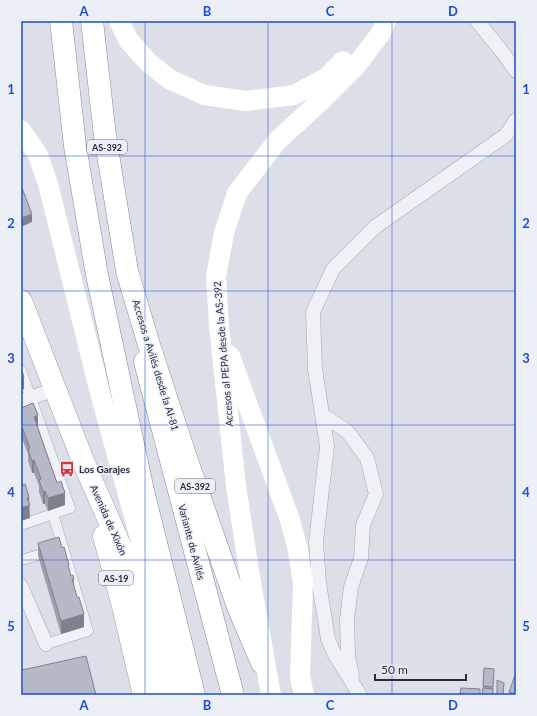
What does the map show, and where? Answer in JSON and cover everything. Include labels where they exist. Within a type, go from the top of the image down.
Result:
[{"type":"main road","name":"AS-392","points":[[61,21],[75,146],[97,276],[143,491],[186,665],[195,695]]},
{"type":"main road","name":"Accesos a Avilés desde la AI-81","points":[[92,21],[105,136],[128,271],[149,345],[186,458],[238,607],[276,695]]},
{"type":"main road","points":[[119,21],[129,41],[148,62],[169,79],[204,95],[246,101],[294,95],[326,78],[347,57],[376,21]]},
{"type":"main road","name":"Accesos al PEPA desde la AS-392","points":[[271,695],[250,577],[236,486],[219,326],[216,277],[224,233],[237,193],[278,140],[323,99],[354,67],[381,33],[386,21]]},
{"type":"main road","points":[[21,130],[38,155],[48,184],[100,394],[143,549],[186,695]]},
{"type":"main road","name":"Variante de Avilés","points":[[128,271],[141,347],[233,695]]},
{"type":"main road","name":"Avenida de Xixón","points":[[21,301],[83,461],[132,572],[162,695]]},
{"type":"main road","name":"Accesos al PEPA desde la AS-392","points":[[222,333],[290,520],[298,550],[303,583],[300,676],[304,695]]},
{"type":"main road","name":"Avenida de Xixón","points":[[83,461],[122,602],[144,695]]},
{"type":"main road","points":[[143,549],[178,695]]},
{"type":"street","points":[[477,21],[516,71]]},
{"type":"street","points":[[357,691],[335,655],[328,639],[319,583],[316,542],[327,446],[315,369],[314,312],[333,269],[375,228],[506,135],[516,120]]},
{"type":"street","points":[[21,370],[26,400],[70,508],[21,525]]},
{"type":"street","points":[[26,400],[56,389]]},
{"type":"street","points":[[322,415],[347,431],[367,458],[376,494],[363,525],[361,558],[351,587],[347,619],[348,655],[357,691]]},
{"type":"street","points":[[21,586],[46,644],[88,631],[53,514]]},
{"type":"street","points":[[21,560],[64,547]]},
{"type":"building","points":[[21,188],[32,214],[21,218]]},
{"type":"building","points":[[21,368],[24,377],[21,378]]},
{"type":"building","points":[[33,403],[38,415],[34,417],[57,483],[61,481],[65,493],[48,498],[45,491],[43,492],[39,480],[41,479],[34,460],[32,461],[28,449],[30,448],[23,429],[21,429],[21,408]]},
{"type":"building","points":[[21,480],[23,485],[25,484],[29,497],[27,498],[30,505],[21,508]]},
{"type":"building","points":[[59,537],[62,548],[64,547],[71,576],[73,575],[74,579],[72,579],[77,597],[79,597],[84,614],[61,621],[38,543]]},
{"type":"building","points":[[86,656],[96,695],[21,695],[21,667],[22,670]]},
{"type":"building","points":[[484,668],[494,669],[493,687],[483,686]]},
{"type":"building","points":[[516,675],[516,694],[509,692]]},
{"type":"building","points":[[497,680],[504,683],[503,695],[497,695]]},
{"type":"building","points":[[461,688],[480,689],[480,695],[460,695]]},
{"type":"building","points":[[483,688],[493,689],[493,695],[482,695]]},
{"type":"place","name":"Los Garajes","points":[[67,469]]}]
